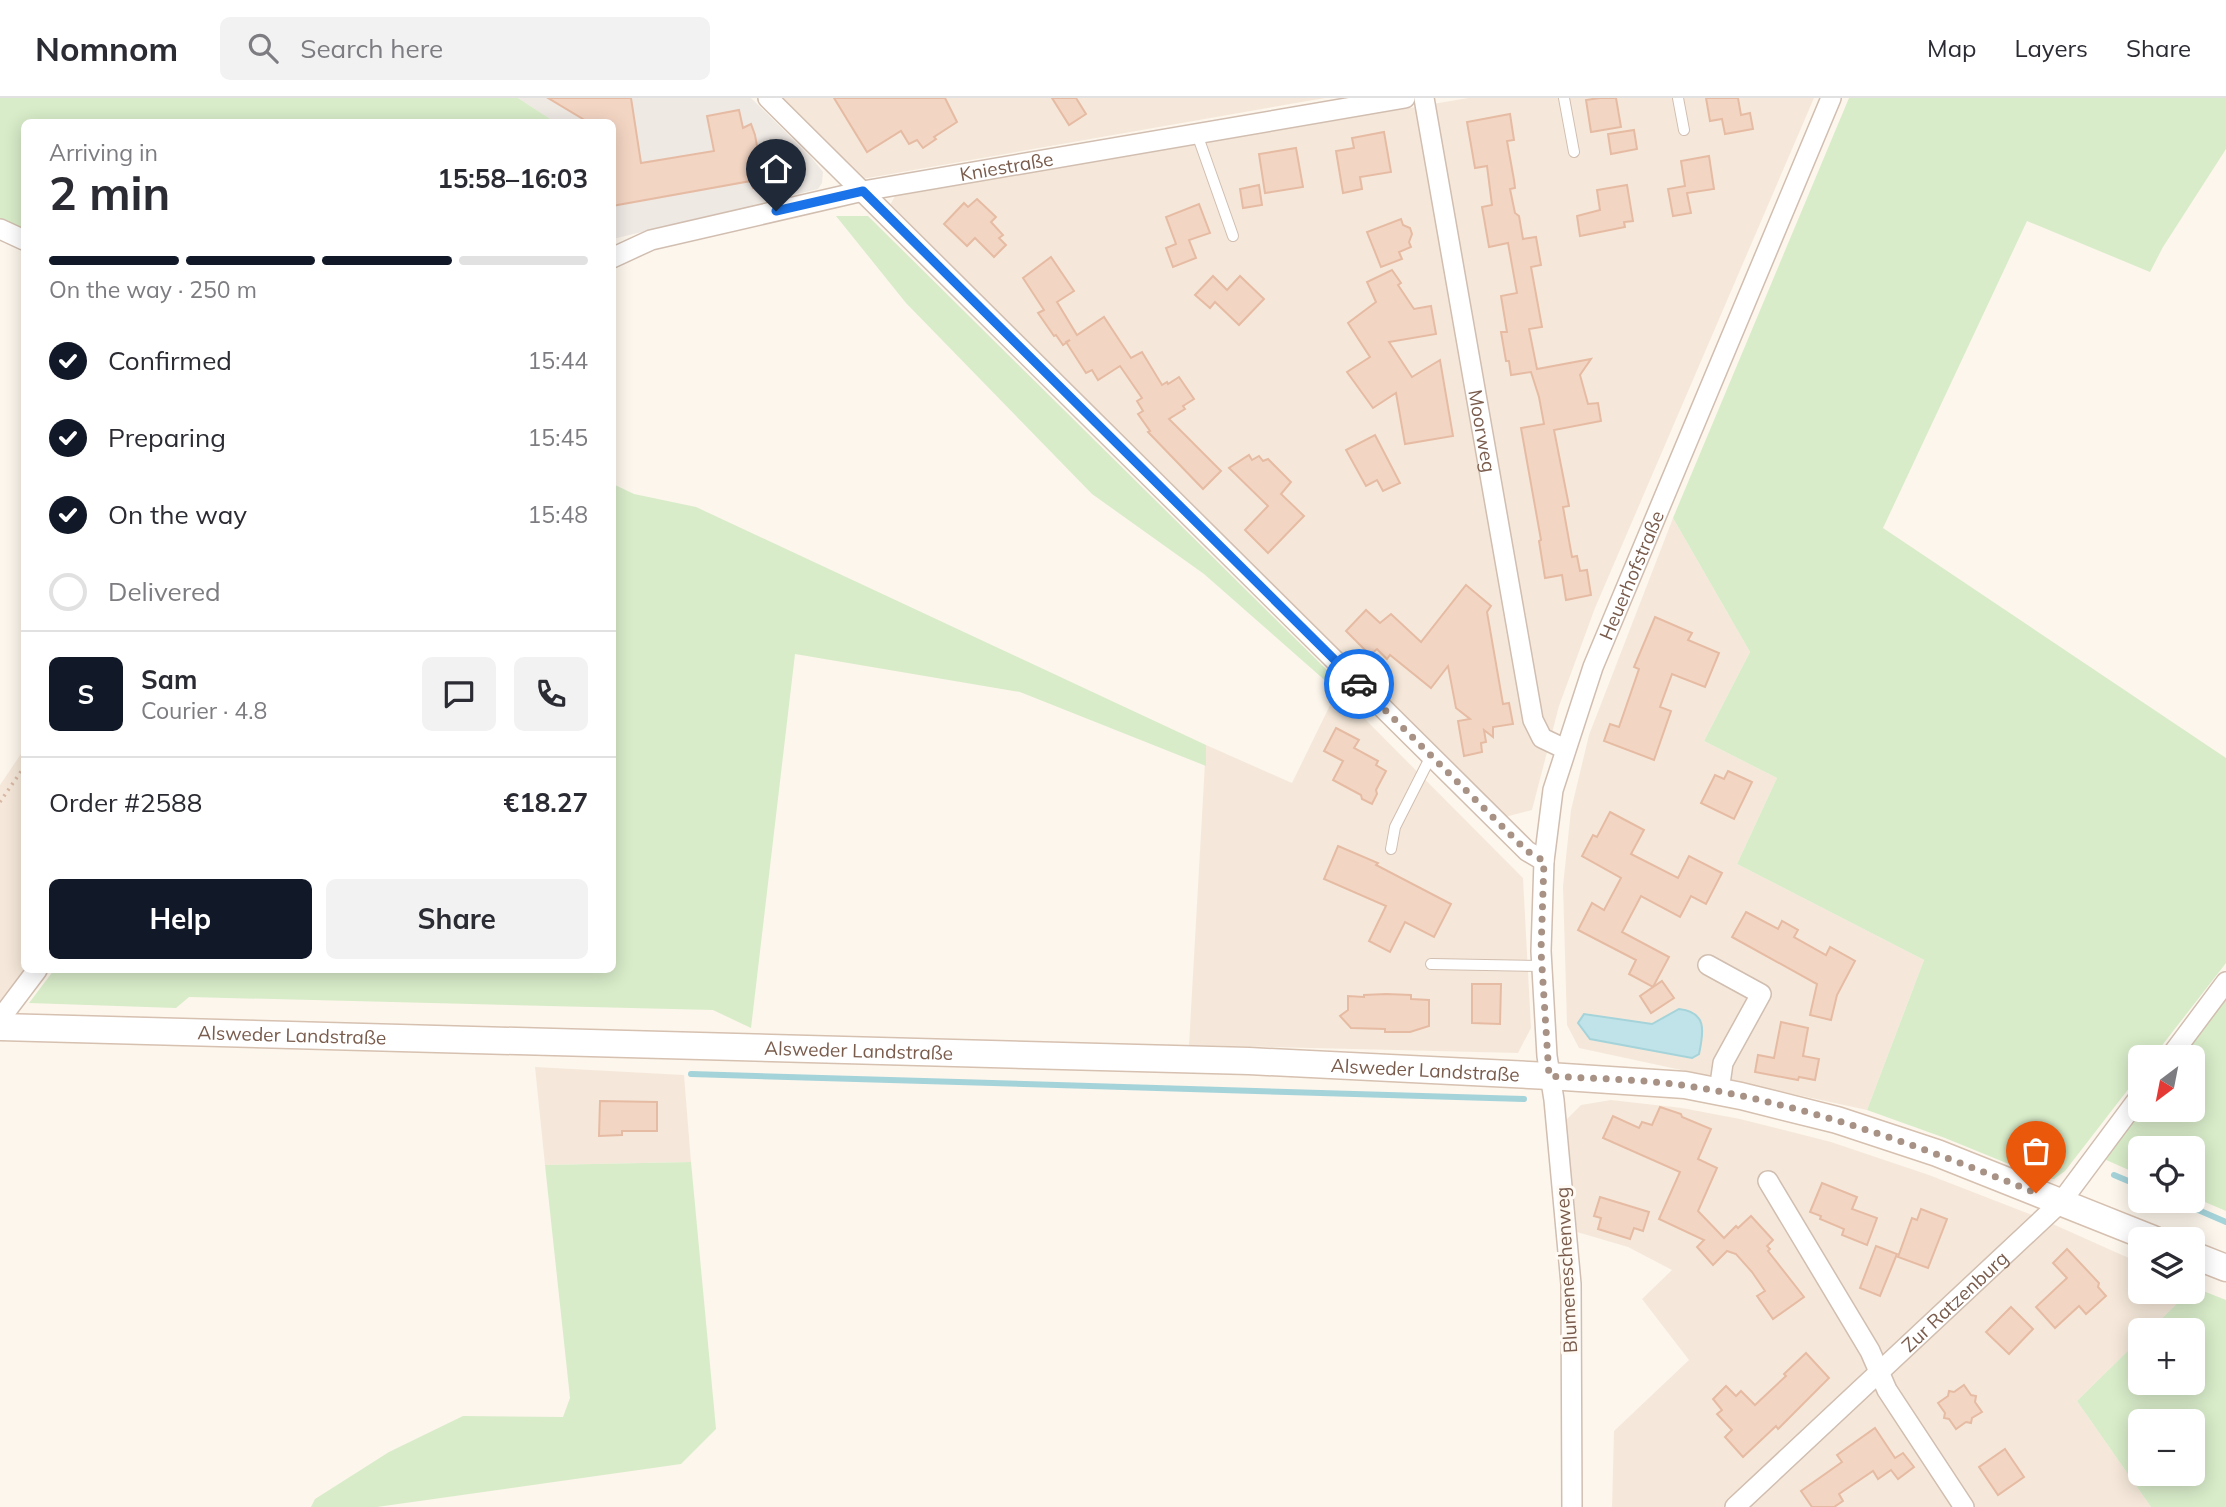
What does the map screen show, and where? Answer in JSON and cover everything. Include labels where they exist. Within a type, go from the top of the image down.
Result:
[{"type":"street","points":[[768,98],[1527,851],[1544,861]]},
{"type":"street","name":"Kniestraße","points":[[616,256],[651,240],[863,191],[1405,98]]},
{"type":"street","name":"Moorweg","points":[[1424,98],[1533,720],[1542,738],[1565,749]]},
{"type":"street","name":"Heuerhofstraße","points":[[1549,1076],[1542,966],[1544,861],[1553,790],[1593,667],[1831,98]]},
{"type":"street","points":[[0,229],[21,239]]},
{"type":"street","points":[[1708,965],[1761,994],[1723,1063],[1718,1091]]},
{"type":"street","points":[[0,1019],[35,973]]},
{"type":"street","points":[[2179,1045],[2226,982]]},
{"type":"street","name":"Alsweder Landstraße","points":[[0,1027],[1249,1061],[1685,1085],[1837,1120],[1937,1153],[2128,1229]]},
{"type":"street","name":"Blumeneschenweg","points":[[1549,1076],[1554,1100],[1571,1284],[1572,1507]]},
{"type":"street","name":"Zur Ratzenburg","points":[[1735,1507],[2061,1202],[2128,1112]]},
{"type":"street","points":[[1768,1181],[1870,1351],[1887,1390],[1964,1507]]},
{"type":"street","points":[[2205,1260],[2226,1268]]},
{"type":"lane","points":[[1564,98],[1574,152]]},
{"type":"lane","points":[[1678,98],[1684,130]]},
{"type":"lane","points":[[1197,134],[1233,236]]},
{"type":"lane","points":[[1391,849],[1395,827],[1432,756]]},
{"type":"lane","points":[[1431,964],[1542,966]]},
{"type":"path","points":[[0,802],[21,771]]},
{"type":"shaded area","points":[[518,98],[751,98],[811,157],[823,172],[822,183],[818,189],[616,238],[616,119],[550,119]]},
{"type":"shaded area","points":[[781,98],[1325,98],[862,179]]},
{"type":"shaded area","points":[[1468,98],[1814,98],[1595,608],[1559,706],[1532,810],[1505,817],[889,207],[895,196]]},
{"type":"shaded area","points":[[1673,518],[1750,652],[1704,741],[1777,778],[1737,864],[1924,960],[1867,1110],[1579,1048],[1567,1025],[1563,886],[1571,810],[1589,735]]},
{"type":"shaded area","points":[[1337,691],[1523,878],[1531,1028],[1518,1053],[1189,1045],[1206,745],[1292,783]]},
{"type":"shaded area","points":[[21,754],[21,973],[26,973],[0,1008],[0,785]]},
{"type":"shaded area","points":[[535,1067],[684,1075],[691,1162],[545,1165]]},
{"type":"shaded area","points":[[1611,1100],[1682,1108],[1740,1119],[1831,1142],[1929,1175],[2037,1217],[2128,1258],[2128,1304],[2177,1304],[2162,1318],[2128,1318],[2128,1351],[2077,1401],[2128,1474],[2128,1486],[2136,1486],[2151,1507],[1612,1507],[1614,1431],[1689,1360],[1642,1299],[1672,1270],[1628,1247],[1577,1232],[1566,1120],[1581,1105]]},
{"type":"green space","points":[[0,98],[518,98],[550,119],[21,119],[21,228],[0,218]]},
{"type":"green space","points":[[1849,98],[2226,98],[2226,149],[2150,272],[2027,221],[1883,528],[2226,758],[2226,963],[2162,1045],[2128,1045],[2128,1090],[2065,1171],[2054,1179],[2043,1178],[1867,1110],[1924,960],[1737,864],[1777,778],[1704,741],[1750,652],[1673,518]]},
{"type":"green space","points":[[836,216],[868,216],[1330,673],[1337,691],[1204,574],[1092,494],[906,303]]},
{"type":"green space","points":[[616,485],[634,494],[696,507],[1206,745],[1206,766],[1020,692],[795,654],[751,1028],[713,1010],[189,997],[176,1008],[29,1003],[52,973],[616,973]]},
{"type":"green space","points":[[2226,995],[2226,1211],[2205,1202],[2205,1136],[2128,1136],[2128,1170],[2104,1159],[2132,1122],[2205,1122],[2205,1045],[2189,1045]]},
{"type":"green space","points":[[691,1162],[716,1429],[681,1464],[377,1507],[311,1507],[315,1499],[389,1452],[463,1416],[563,1417],[570,1398],[545,1165]]},
{"type":"green space","points":[[2205,1292],[2226,1300],[2226,1507],[2151,1507],[2136,1486],[2205,1486],[2205,1409],[2128,1409],[2128,1474],[2077,1401],[2128,1351],[2128,1395],[2205,1395],[2205,1318],[2162,1318],[2177,1304],[2205,1304]]},
{"type":"water","points":[[1679,1009],[1695,1014],[1701,1024],[1699,1054],[1692,1058],[1590,1039],[1578,1023],[1584,1014],[1652,1024]]},
{"type":"building","points":[[548,98],[631,98],[641,163],[714,151],[707,116],[739,110],[743,128],[751,124],[759,157],[792,153],[797,181],[753,188],[751,181],[616,205],[616,119],[583,119]]},
{"type":"building","points":[[834,98],[945,98],[957,122],[923,148],[917,140],[909,144],[901,131],[867,152]]},
{"type":"building","points":[[1052,98],[1076,98],[1086,114],[1069,125]]},
{"type":"building","points":[[1616,98],[1621,127],[1591,132],[1586,100]]},
{"type":"building","points":[[1706,98],[1738,98],[1741,115],[1750,113],[1753,129],[1725,134],[1722,119],[1710,121]]},
{"type":"building","points":[[1510,114],[1514,140],[1507,141],[1515,188],[1510,189],[1523,239],[1536,237],[1541,265],[1531,267],[1542,327],[1529,329],[1537,369],[1591,359],[1580,375],[1588,404],[1598,403],[1601,421],[1554,430],[1569,506],[1563,507],[1572,557],[1577,556],[1580,571],[1587,570],[1591,595],[1566,600],[1562,575],[1545,578],[1521,428],[1544,424],[1531,372],[1511,375],[1509,361],[1506,361],[1501,332],[1507,332],[1501,296],[1517,293],[1508,243],[1489,247],[1482,207],[1492,205],[1487,166],[1475,168],[1467,122]]},
{"type":"building","points":[[1634,130],[1637,149],[1611,154],[1608,134]]},
{"type":"building","points":[[1384,132],[1391,172],[1360,177],[1362,189],[1343,193],[1336,151],[1354,148],[1352,138]]},
{"type":"building","points":[[1296,148],[1303,187],[1265,193],[1259,154]]},
{"type":"building","points":[[1709,156],[1714,189],[1687,193],[1691,213],[1673,216],[1668,189],[1685,186],[1681,161]]},
{"type":"building","points":[[1259,185],[1262,205],[1243,208],[1240,189]]},
{"type":"building","points":[[1627,185],[1633,221],[1624,222],[1625,227],[1580,236],[1577,216],[1600,210],[1597,190]]},
{"type":"building","points":[[977,199],[996,217],[991,222],[1003,235],[999,238],[1006,245],[994,257],[975,238],[967,246],[944,224],[964,203],[968,207]]},
{"type":"building","points":[[1199,204],[1210,233],[1189,240],[1196,258],[1173,267],[1166,248],[1176,244],[1166,217]]},
{"type":"building","points":[[1401,219],[1403,225],[1410,228],[1411,247],[1399,252],[1402,259],[1381,267],[1367,232]]},
{"type":"building","points":[[1051,257],[1074,291],[1057,302],[1077,335],[1104,317],[1131,358],[1142,352],[1162,385],[1179,377],[1194,399],[1183,406],[1185,409],[1169,419],[1221,471],[1203,489],[1148,432],[1150,431],[1138,414],[1143,411],[1137,401],[1142,398],[1120,366],[1098,380],[1092,370],[1086,373],[1066,343],[1063,345],[1056,335],[1054,336],[1038,313],[1044,310],[1023,278]]},
{"type":"building","points":[[1392,270],[1401,283],[1398,285],[1414,309],[1431,306],[1436,334],[1389,342],[1412,377],[1440,360],[1453,436],[1405,444],[1396,393],[1373,408],[1347,372],[1370,357],[1348,323],[1376,302],[1367,282]]},
{"type":"building","points":[[1213,276],[1227,290],[1240,276],[1264,299],[1239,325],[1215,302],[1210,308],[1195,295]]},
{"type":"building","points":[[1375,435],[1400,483],[1383,491],[1377,480],[1366,486],[1346,450]]},
{"type":"building","points":[[1249,455],[1252,460],[1259,456],[1263,461],[1268,459],[1291,482],[1281,494],[1304,516],[1268,553],[1245,530],[1268,506],[1229,468]]},
{"type":"building","points":[[1466,585],[1491,606],[1487,612],[1503,704],[1509,703],[1513,724],[1493,727],[1493,737],[1484,730],[1486,742],[1481,743],[1482,752],[1464,756],[1458,721],[1470,719],[1456,708],[1448,666],[1431,688],[1390,655],[1387,659],[1377,649],[1370,655],[1346,631],[1366,610],[1380,623],[1391,614],[1421,642]]},
{"type":"building","points":[[1655,617],[1692,633],[1688,640],[1719,653],[1705,687],[1672,674],[1660,707],[1671,711],[1654,760],[1604,741],[1610,724],[1619,727],[1639,669],[1634,667]]},
{"type":"building","points":[[1336,728],[1359,740],[1354,748],[1378,761],[1376,765],[1386,771],[1372,804],[1333,780],[1343,761],[1324,751]]},
{"type":"building","points":[[1728,771],[1752,782],[1734,819],[1701,803],[1715,775],[1724,779]]},
{"type":"building","points":[[1610,812],[1644,830],[1631,854],[1678,878],[1689,856],[1722,873],[1706,904],[1691,896],[1680,917],[1641,896],[1622,932],[1669,957],[1653,987],[1629,974],[1636,960],[1578,930],[1592,903],[1604,910],[1621,878],[1582,856],[1593,835],[1597,837]]},
{"type":"building","points":[[1338,846],[1378,863],[1376,865],[1451,904],[1434,937],[1405,922],[1390,952],[1369,941],[1386,906],[1324,879]]},
{"type":"building","points":[[1746,912],[1778,929],[1782,921],[1798,930],[1794,937],[1826,955],[1830,947],[1855,961],[1837,995],[1831,1020],[1810,1015],[1817,984],[1732,937]]},
{"type":"building","points":[[1662,981],[1674,998],[1651,1013],[1640,996]]},
{"type":"building","points":[[1472,984],[1501,984],[1500,1024],[1472,1023]]},
{"type":"building","points":[[1411,995],[1411,999],[1429,1000],[1429,1026],[1410,1032],[1385,1032],[1385,1029],[1351,1028],[1340,1016],[1348,1010],[1348,996]]},
{"type":"building","points":[[1781,1022],[1808,1028],[1803,1056],[1819,1059],[1815,1080],[1799,1077],[1798,1080],[1755,1072],[1758,1055],[1774,1058]]},
{"type":"building","points":[[600,1101],[657,1102],[657,1131],[622,1131],[622,1135],[599,1136]]},
{"type":"building","points":[[1660,1107],[1711,1129],[1698,1159],[1717,1168],[1698,1211],[1724,1238],[1751,1216],[1773,1240],[1767,1246],[1770,1249],[1768,1251],[1804,1297],[1773,1319],[1757,1296],[1765,1291],[1736,1254],[1727,1251],[1713,1265],[1697,1247],[1704,1240],[1659,1219],[1680,1172],[1603,1138],[1613,1116],[1639,1128],[1642,1122],[1652,1125]]},
{"type":"building","points":[[1822,1183],[1857,1197],[1852,1209],[1877,1218],[1867,1245],[1842,1235],[1844,1229],[1810,1212]]},
{"type":"building","points":[[1600,1197],[1649,1212],[1643,1231],[1634,1228],[1630,1239],[1598,1229],[1601,1218],[1594,1216]]},
{"type":"building","points":[[1921,1209],[1947,1219],[1928,1268],[1898,1257],[1912,1218],[1917,1220]]},
{"type":"building","points":[[1876,1246],[1897,1254],[1880,1296],[1860,1288]]},
{"type":"building","points":[[2067,1249],[2099,1283],[2098,1287],[2106,1296],[2086,1314],[2079,1306],[2055,1328],[2036,1307],[2067,1278],[2053,1263]]},
{"type":"building","points":[[2011,1307],[2033,1329],[2009,1354],[1986,1332]]},
{"type":"building","points":[[1806,1353],[1829,1378],[1778,1429],[1776,1426],[1743,1457],[1725,1437],[1732,1430],[1717,1414],[1722,1410],[1713,1399],[1726,1386],[1736,1396],[1741,1391],[1755,1405]]},
{"type":"building","points":[[1964,1385],[1971,1395],[1976,1396],[1975,1402],[1982,1412],[1972,1418],[1971,1423],[1966,1422],[1956,1429],[1949,1419],[1944,1418],[1945,1413],[1938,1403],[1948,1396],[1949,1391],[1954,1392]]},
{"type":"building","points":[[1875,1428],[1895,1458],[1903,1453],[1914,1467],[1898,1479],[1891,1470],[1878,1479],[1873,1471],[1839,1494],[1843,1501],[1834,1507],[1812,1507],[1801,1491],[1842,1462],[1837,1455]]},
{"type":"building","points":[[2005,1449],[2024,1477],[1998,1495],[1979,1467]]},
{"type":"waterway","points":[[691,1074],[1524,1099]]},
{"type":"waterway","points":[[2114,1175],[2128,1181]]},
{"type":"waterway","points":[[2205,1213],[2226,1222]]},
{"type":"way so far","points":[[1359,684],[1527,851],[1544,861],[1541,951],[1549,1076],[1685,1085],[1741,1096],[1837,1120],[1937,1153],[2036,1193]]},
{"type":"route","points":[[776,211],[863,191],[1359,684]]}]
